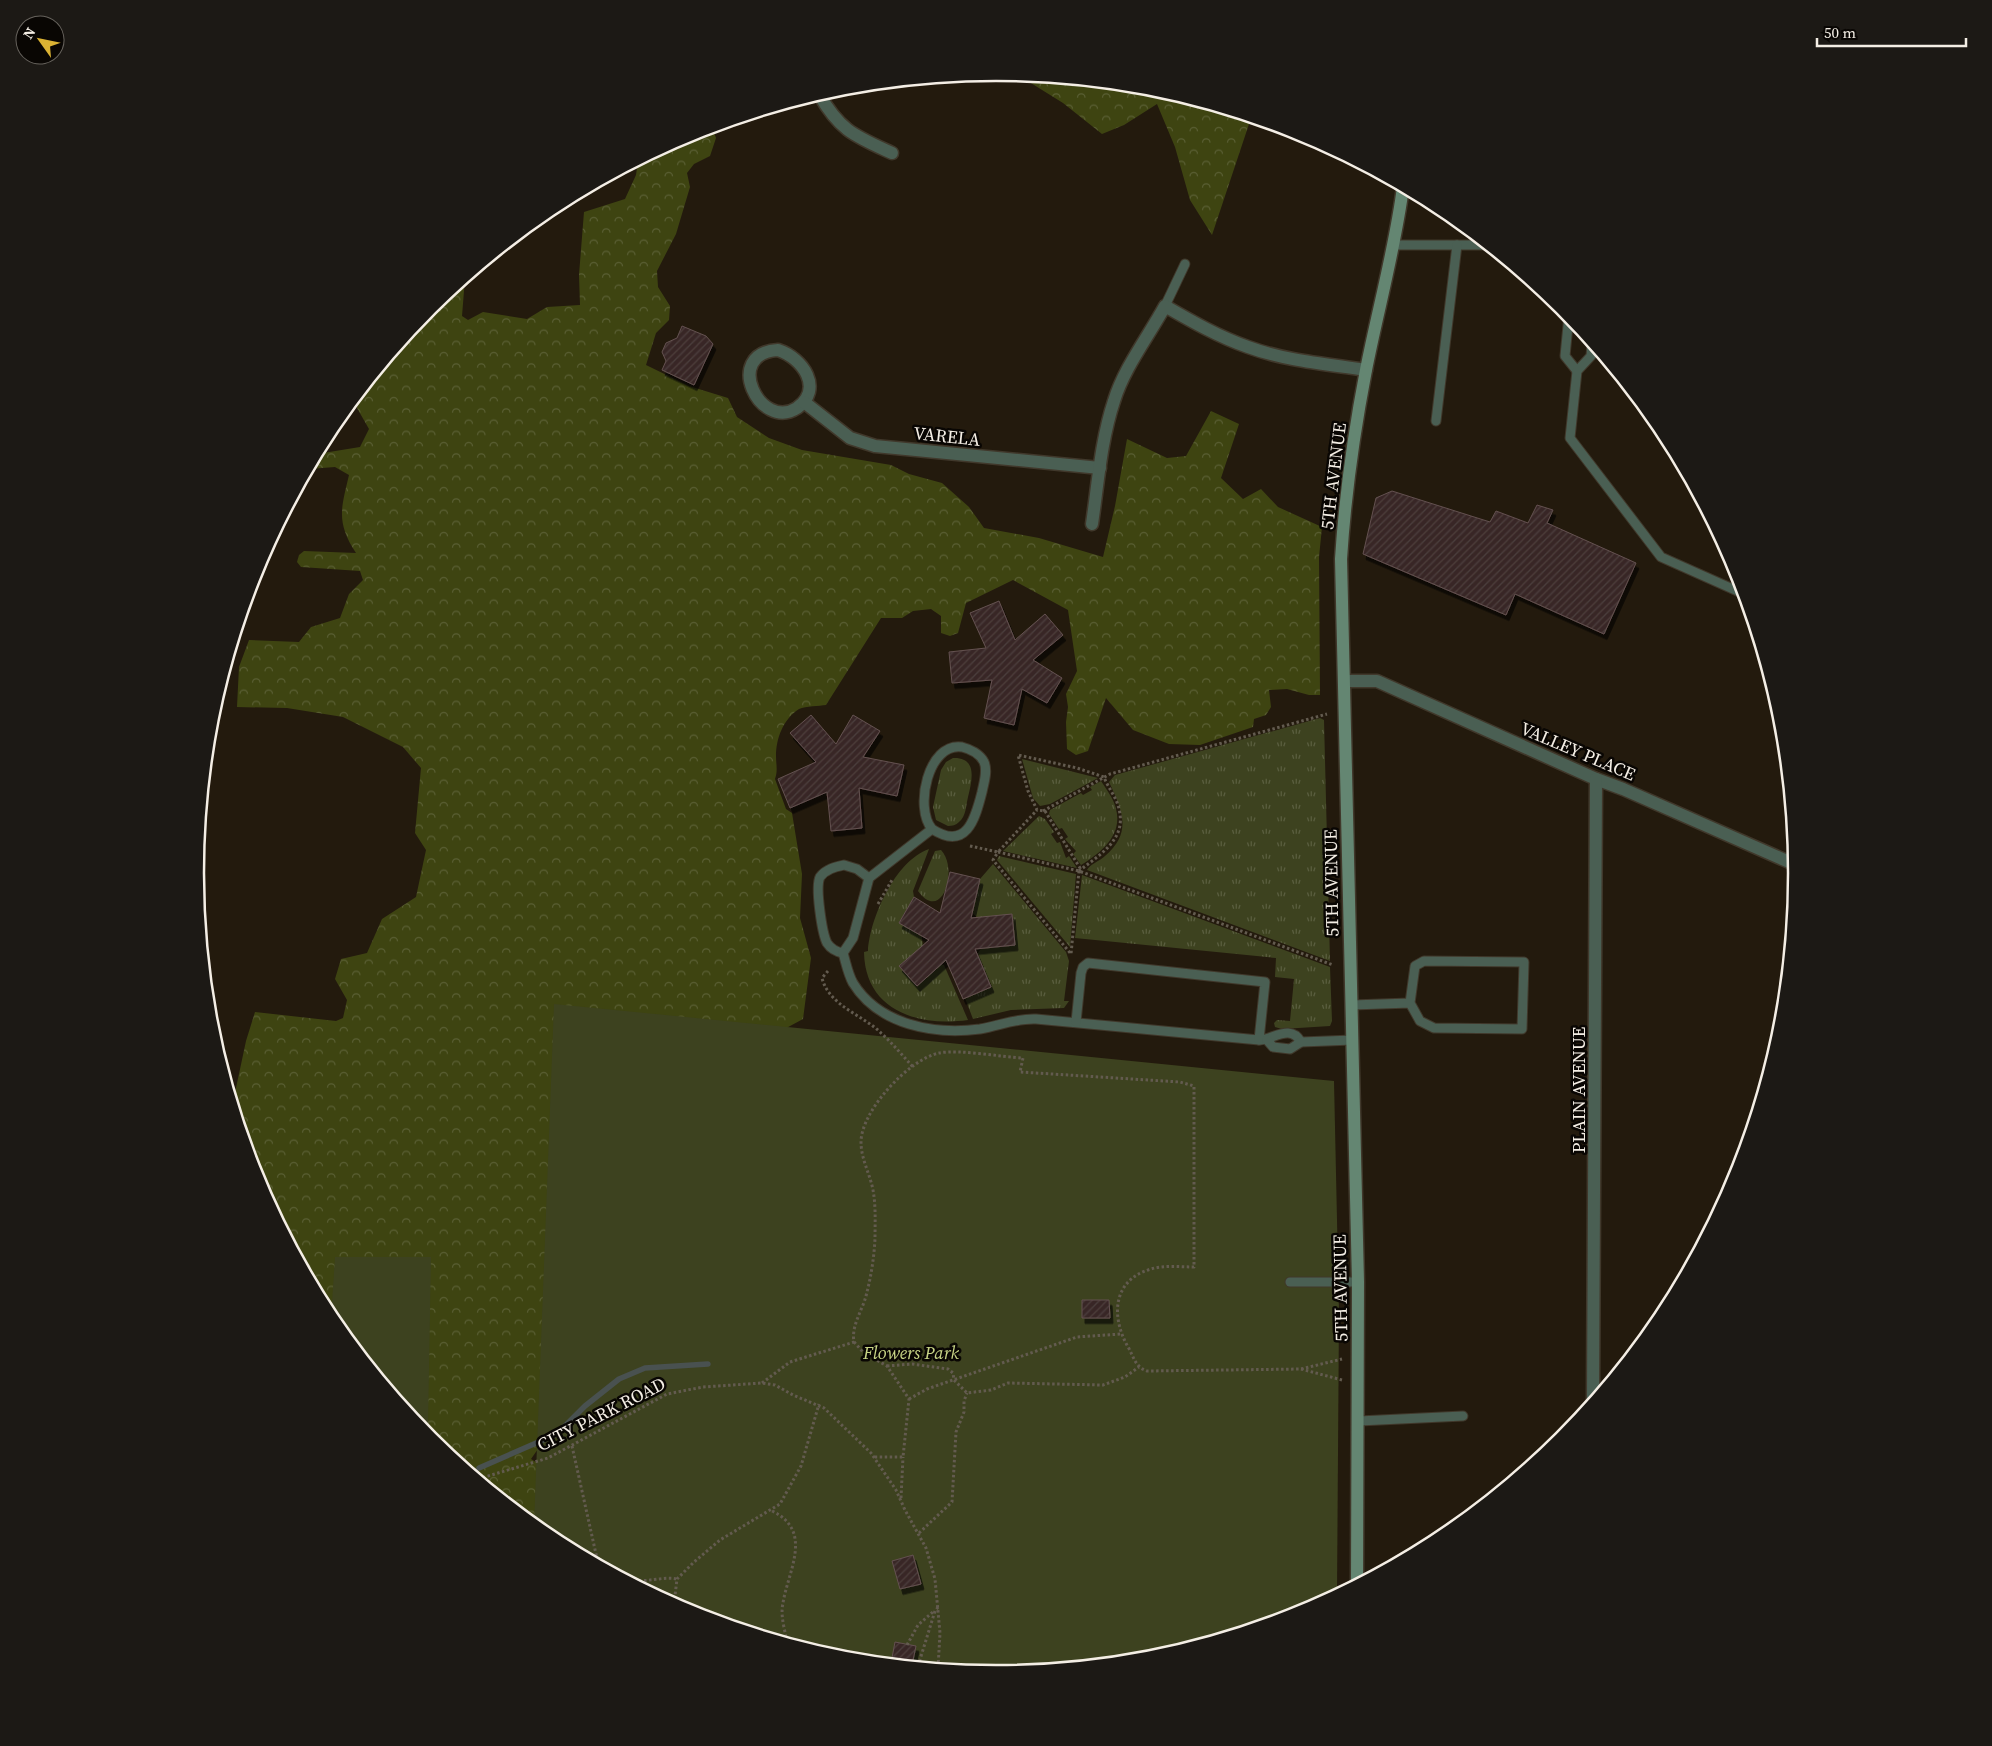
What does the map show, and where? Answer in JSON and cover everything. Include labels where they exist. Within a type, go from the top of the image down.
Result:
[{"type":"street","points":[[823,101],[830,113],[842,126],[857,137],[892,153]]},
{"type":"street","name":"5TH AVENUE","points":[[1357,1577],[1358,1282],[1345,681],[1341,591],[1343,528],[1366,370],[1394,245],[1401,193]]},
{"type":"street","points":[[1092,524],[1100,468],[1114,401],[1120,386],[1165,306],[1191,321],[1249,347],[1289,358],[1366,370]]},
{"type":"street","points":[[778,350],[797,359],[805,367],[808,391],[804,402],[795,409],[778,412],[756,396],[749,380],[754,362],[761,355],[769,351],[778,350]]},
{"type":"street","name":"VARELA","points":[[804,402],[850,438],[876,446],[1100,468]]},
{"type":"street","name":"VALLEY PLACE","points":[[1345,681],[1377,681],[1596,780],[1623,789],[1788,861]]},
{"type":"street","name":"PLAIN AVENUE","points":[[1593,1393],[1596,780]]},
{"type":"lane","points":[[1394,245],[1478,245]]},
{"type":"lane","points":[[1436,421],[1457,245]]},
{"type":"lane","points":[[1165,306],[1185,264]]},
{"type":"lane","points":[[1568,326],[1565,356],[1577,370]]},
{"type":"lane","points":[[1591,351],[1591,356],[1577,370],[1570,438],[1661,557],[1735,590]]},
{"type":"lane","points":[[956,747],[970,750],[983,760],[986,769],[977,815],[970,827],[959,835],[948,837],[932,829],[926,822],[923,806],[932,766],[942,752],[956,747]]},
{"type":"lane","points":[[843,954],[853,938],[869,878],[932,829]]},
{"type":"lane","points":[[869,878],[857,869],[844,866],[833,868],[824,873],[818,883],[825,937],[831,948],[843,954],[853,982],[873,1005],[899,1021],[931,1029],[970,1030],[1017,1019],[1076,1022],[1263,1040],[1277,1034],[1291,1034],[1297,1036],[1301,1042]]},
{"type":"lane","points":[[1424,961],[1524,962],[1522,1029],[1434,1028],[1420,1021],[1410,1003],[1415,966],[1424,961]]},
{"type":"lane","points":[[1076,1022],[1081,973],[1083,967],[1088,963],[1265,982],[1263,1040]]},
{"type":"lane","points":[[1352,1006],[1410,1003]]},
{"type":"lane","points":[[1263,1040],[1273,1047],[1290,1049],[1301,1042],[1353,1040]]},
{"type":"lane","points":[[1290,1282],[1358,1282]]},
{"type":"lane","points":[[1358,1421],[1463,1416]]},
{"type":"path","points":[[1037,810],[1045,811],[1104,777],[1327,714]]},
{"type":"path","points":[[1037,810],[1028,791],[1018,755],[1085,770],[1104,777],[1119,809],[1118,830],[1111,846],[1079,871]]},
{"type":"path","points":[[1037,810],[998,852],[993,860],[1071,954],[1080,868],[1045,811]]},
{"type":"path","points":[[967,845],[1079,871],[1333,965]]},
{"type":"path","points":[[877,907],[884,890],[895,876]]},
{"type":"path","points":[[828,971],[822,978],[823,984],[845,1009],[880,1032],[914,1067]]},
{"type":"path","points":[[901,1498],[909,1399],[887,1366],[864,1352],[854,1342],[854,1327],[866,1296],[870,1278],[875,1238],[873,1192],[862,1148],[862,1133],[866,1119],[880,1097],[914,1067],[936,1054],[963,1053],[1023,1058],[1020,1072],[1180,1082],[1194,1086],[1194,1267],[1158,1268],[1136,1276],[1124,1288],[1119,1299],[1118,1318],[1120,1334],[1139,1367],[1147,1371],[1301,1368],[1342,1359]]},
{"type":"path","points":[[909,1399],[926,1389],[1047,1346],[1077,1337],[1120,1334]]},
{"type":"path","points":[[762,1383],[790,1362],[854,1342]]},
{"type":"path","points":[[887,1366],[920,1365],[948,1369],[954,1380],[967,1393]]},
{"type":"path","points":[[967,1393],[990,1390],[1008,1384],[1103,1385],[1125,1376],[1139,1367]]},
{"type":"path","points":[[1301,1368],[1342,1380]]},
{"type":"path","name":"CITY PARK ROAD","points":[[485,1477],[548,1458],[667,1394],[703,1387],[762,1383],[775,1385],[793,1395],[819,1404],[874,1457],[901,1498],[905,1510],[919,1532],[926,1548],[935,1580],[939,1606],[938,1662]]},
{"type":"path","points":[[919,1532],[952,1502],[956,1432],[963,1415],[967,1393]]},
{"type":"path","points":[[675,1596],[677,1579],[720,1540],[772,1511],[780,1504],[792,1486],[801,1466],[819,1404]]},
{"type":"path","points":[[572,1446],[597,1557]]},
{"type":"path","points":[[874,1457],[903,1457]]},
{"type":"path","points":[[772,1511],[785,1517],[791,1524],[795,1542],[795,1560],[782,1605],[786,1637]]},
{"type":"path","points":[[644,1582],[664,1578],[677,1579]]},
{"type":"path","points":[[907,1644],[918,1625],[939,1606]]},
{"type":"path","points":[[920,1661],[934,1611]]},
{"type":"green space","points":[[1030,82],[1099,88],[1150,96],[1201,108],[1249,123],[1212,235],[1190,200],[1175,147],[1157,104],[1124,125],[1102,134],[1063,103]]},
{"type":"green space","points":[[714,134],[716,138],[710,156],[694,164],[687,173],[690,187],[676,234],[657,271],[658,287],[670,306],[669,320],[656,333],[646,365],[689,386],[728,398],[737,417],[769,438],[802,450],[891,465],[909,474],[942,483],[969,507],[984,528],[1039,538],[1103,557],[1115,506],[1127,439],[1167,458],[1186,456],[1211,411],[1239,424],[1221,478],[1243,499],[1261,489],[1278,507],[1322,527],[1319,557],[1320,695],[1309,695],[1287,689],[1269,690],[1271,707],[1266,715],[1254,719],[1253,727],[1200,745],[1169,744],[1133,730],[1106,698],[1088,751],[1076,755],[1067,749],[1066,722],[1068,707],[1066,694],[1077,671],[1068,610],[1013,580],[966,603],[958,633],[950,636],[941,633],[941,616],[931,609],[913,611],[902,618],[881,618],[826,705],[799,709],[793,713],[781,730],[776,750],[777,770],[775,779],[786,809],[792,813],[802,874],[800,918],[811,958],[803,1019],[766,1039],[547,1436],[531,1459],[819,1645],[742,1623],[693,1604],[646,1583],[600,1559],[514,1501],[436,1433],[368,1355],[310,1269],[286,1223],[265,1176],[246,1127],[235,1092],[246,1041],[255,1012],[336,1021],[343,1018],[347,1000],[335,979],[341,959],[367,953],[382,919],[416,897],[426,850],[415,833],[421,768],[403,747],[343,717],[287,708],[237,707],[239,667],[249,640],[299,642],[311,627],[340,618],[349,594],[363,580],[360,571],[301,567],[297,562],[299,555],[304,551],[356,553],[345,533],[342,515],[342,506],[349,475],[335,467],[315,469],[326,453],[360,447],[369,429],[357,407],[401,351],[436,313],[464,287],[462,316],[468,320],[483,312],[527,319],[547,307],[580,305],[579,275],[584,212],[625,199],[636,175],[637,168]]},
{"type":"green space","points":[[1320,718],[1324,720],[1330,961],[1087,870],[1114,847],[1122,829],[1121,811],[1109,782],[1115,775]]},
{"type":"green space","points":[[953,758],[966,761],[970,766],[972,777],[963,817],[957,824],[948,826],[936,820],[933,807],[941,770],[946,762]]},
{"type":"green space","points":[[1022,759],[1098,778],[1050,804],[1040,806],[1033,798]]},
{"type":"green space","points":[[1101,781],[1115,805],[1116,827],[1109,842],[1103,849],[1081,865],[1073,854],[1076,851],[1065,839],[1068,837],[1062,828],[1059,829],[1049,814],[1050,810],[1081,793],[1083,795],[1092,790],[1090,787]]},
{"type":"green space","points":[[1039,816],[1045,819],[1054,832],[1051,834],[1057,843],[1060,842],[1066,858],[1069,856],[1077,868],[1003,851]]},
{"type":"green space","points":[[929,849],[913,891],[914,897],[899,923],[921,932],[923,946],[899,966],[917,986],[940,964],[944,965],[968,1020],[930,1020],[913,1017],[897,1010],[884,1001],[874,988],[867,972],[864,952],[868,951],[874,923],[886,892],[905,865],[917,855]]},
{"type":"green space","points":[[941,850],[946,859],[948,880],[941,898],[934,901],[927,899],[918,891],[935,851]]},
{"type":"green space","points":[[999,856],[1076,874],[1070,947],[997,860]]},
{"type":"green space","points":[[993,864],[1066,952],[1069,961],[1064,1001],[1069,1001],[1064,1008],[1011,1010],[973,1019],[965,998],[991,987],[982,966],[975,958],[983,945],[992,944],[993,948],[1015,945],[1012,914],[980,921],[970,910],[975,901],[980,879]]},
{"type":"green space","points":[[1082,875],[1330,967],[1332,1021],[1330,1026],[1282,1029],[1275,1027],[1274,1023],[1277,1020],[1290,1021],[1294,979],[1275,977],[1276,958],[1075,938]]},
{"type":"green space","name":"Flowers Park","points":[[554,1004],[1334,1081],[1339,1312],[1337,1587],[1250,1623],[1201,1638],[1150,1650],[1048,1663],[996,1665],[944,1663],[842,1650],[791,1638],[742,1623],[646,1583],[600,1559],[534,1516]]},
{"type":"green space","points":[[335,1257],[431,1257],[428,1424],[368,1355],[332,1303]]},
{"type":"building","points":[[682,326],[706,336],[713,344],[694,385],[662,370],[666,361],[662,352],[666,343],[677,338]]},
{"type":"building","points":[[1392,491],[1490,522],[1496,511],[1528,523],[1537,505],[1553,510],[1547,523],[1636,563],[1604,634],[1515,594],[1506,615],[1363,554],[1376,498]]},
{"type":"building","points":[[999,601],[1015,640],[1045,614],[1063,635],[1033,660],[1062,678],[1047,703],[1022,689],[1014,725],[984,718],[992,680],[952,683],[949,652],[986,648],[970,613]]},
{"type":"building","points":[[811,715],[836,744],[853,715],[880,731],[863,757],[904,765],[897,796],[859,788],[862,828],[831,831],[827,792],[790,808],[778,779],[816,762],[790,733]]},
{"type":"building","points":[[950,872],[980,879],[971,918],[1012,914],[1015,945],[975,949],[991,987],[963,999],[946,960],[917,986],[899,966],[929,940],[899,923],[914,897],[940,913]]},
{"type":"building","points":[[1082,1300],[1109,1300],[1110,1318],[1082,1318]]},
{"type":"building","points":[[913,1555],[921,1584],[900,1589],[892,1561]]},
{"type":"building","points":[[895,1642],[916,1646],[913,1660],[892,1658]]},
{"type":"waterway","points":[[479,1468],[557,1434],[585,1406],[619,1379],[645,1368],[708,1364]]}]
